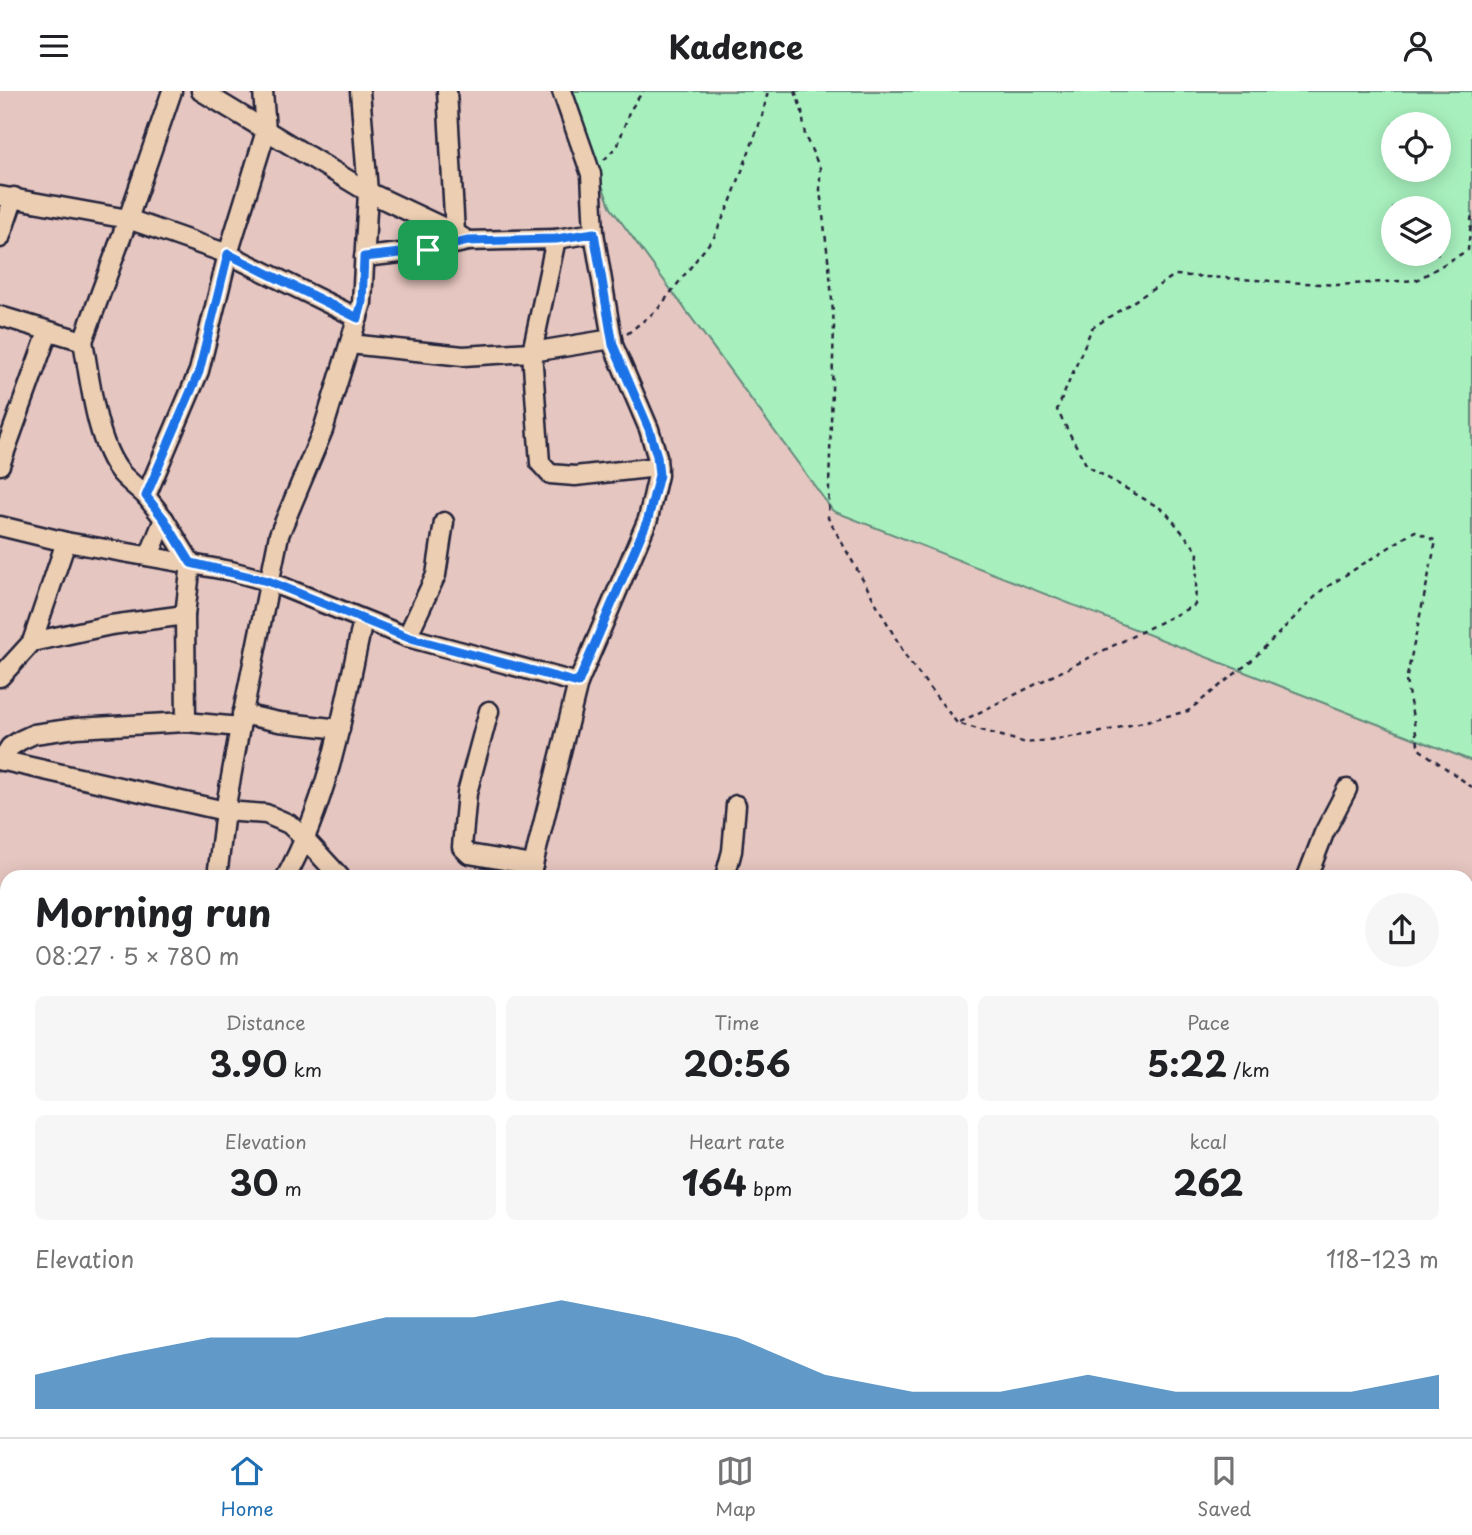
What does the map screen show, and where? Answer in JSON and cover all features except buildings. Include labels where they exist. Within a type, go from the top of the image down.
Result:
[{"type":"street","points":[[172,91],[83,341],[99,425],[113,459],[121,473],[146,496],[164,519],[191,563],[185,615],[186,722]]},
{"type":"street","points":[[201,91],[368,192],[461,237]]},
{"type":"street","points":[[146,496],[199,372],[228,254],[266,131],[263,91]]},
{"type":"street","points":[[218,870],[241,720],[279,535],[323,430],[362,303],[368,192],[360,91]]},
{"type":"street","points":[[447,91],[461,237]]},
{"type":"street","points":[[531,870],[578,683],[648,519],[658,467],[649,429],[613,342],[594,233],[591,174],[562,91]]},
{"type":"street","points":[[0,238],[7,197],[128,219],[228,254],[358,318]]},
{"type":"street","points":[[364,257],[428,250],[461,237],[556,239],[594,233]]},
{"type":"street","points":[[556,239],[532,352],[540,463],[550,474],[575,476],[658,467]]},
{"type":"street","points":[[0,316],[83,341]]},
{"type":"street","points":[[0,465],[48,332]]},
{"type":"street","points":[[349,344],[463,356],[532,352],[613,342]]},
{"type":"street","points":[[149,556],[164,519]]},
{"type":"street","points":[[407,637],[436,575],[444,522]]},
{"type":"street","points":[[0,526],[66,543],[191,563],[268,581],[407,637],[578,683]]},
{"type":"street","points":[[0,677],[32,642],[66,543]]},
{"type":"street","points":[[32,642],[111,625],[185,615]]},
{"type":"street","points":[[290,870],[306,840],[327,782],[363,620]]},
{"type":"street","points":[[489,711],[467,793],[461,838],[463,847],[469,854],[527,870]]},
{"type":"street","points":[[334,870],[289,824],[266,814],[225,811],[1,761],[10,747],[34,734],[76,728],[241,720],[340,729]]},
{"type":"street","points":[[1310,870],[1324,833],[1347,789]]},
{"type":"street","points":[[727,870],[732,851],[736,805]]},
{"type":"path","points":[[591,174],[618,145],[629,112],[643,91]]},
{"type":"path","points":[[613,342],[657,309],[714,237],[730,203],[762,117],[768,91]]},
{"type":"path","points":[[795,91],[802,111],[805,136],[820,168],[834,326],[828,518],[908,660],[957,723],[1026,743],[1093,734],[1188,711],[1251,661],[1322,590],[1415,531],[1436,541],[1406,681],[1419,750],[1472,787]]},
{"type":"path","points":[[957,723],[1195,605],[1198,552],[1165,511],[1087,466],[1056,410],[1092,328],[1175,275],[1337,285],[1417,280],[1468,250],[1472,212]]},
{"type":"green space","points":[[565,91],[1472,91],[1472,761],[833,511],[611,208]]},
{"type":"route","points":[[594,233],[613,345],[649,429],[659,475],[648,519],[578,683],[407,637],[268,581],[191,563],[164,519],[146,496],[199,372],[228,254],[358,318],[362,303],[364,257],[428,250],[468,241],[556,239],[594,233]]}]
